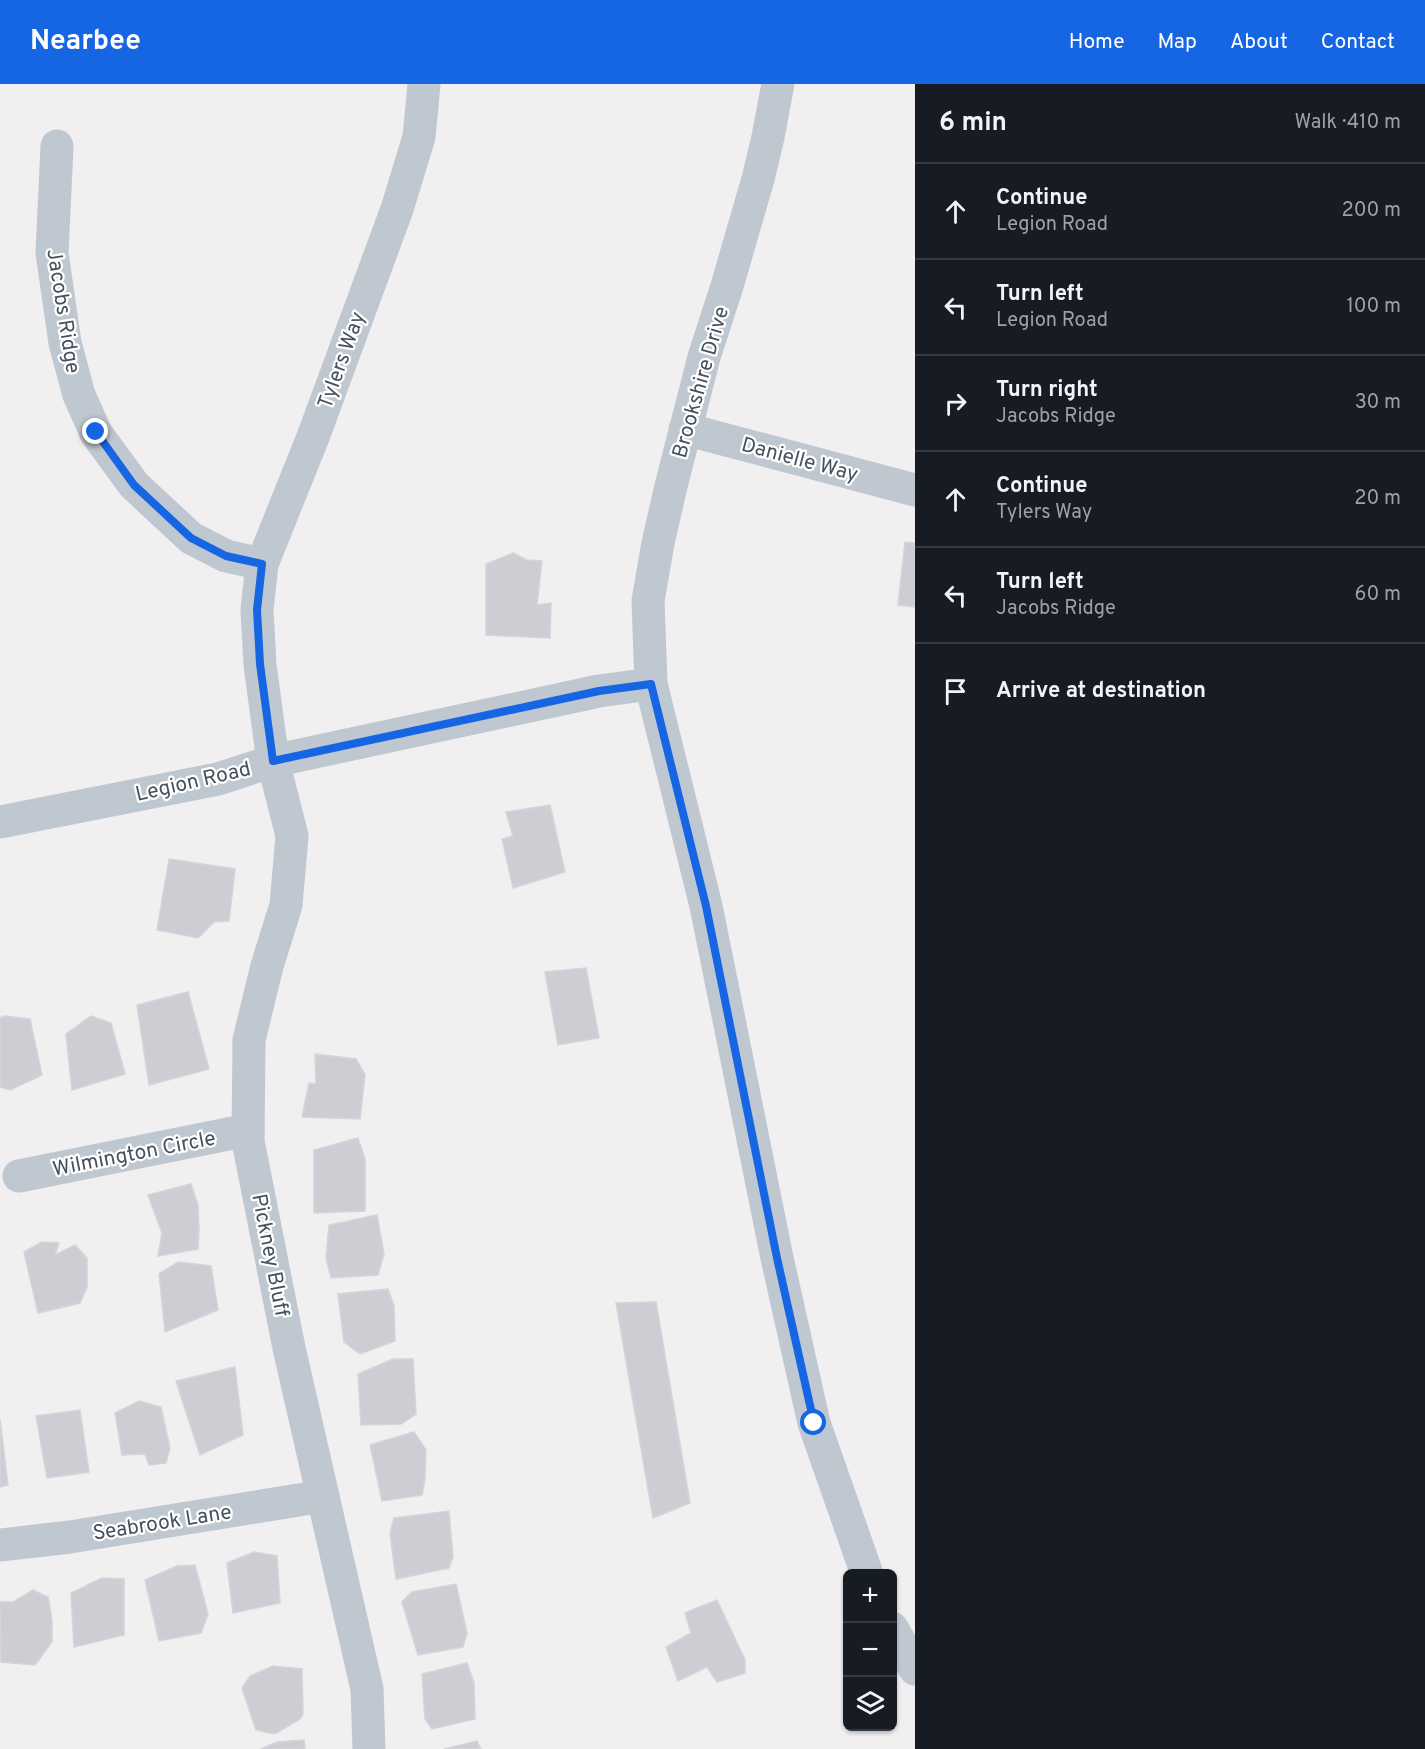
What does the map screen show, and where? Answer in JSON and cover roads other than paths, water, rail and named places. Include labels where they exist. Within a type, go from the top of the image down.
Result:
[{"type":"street","name":"Tylers Way","points":[[273,761],[258,634],[257,610],[262,564],[313,437],[397,209],[419,137],[424,84]]},
{"type":"street","name":"Brookshire Drive","points":[[651,684],[648,601],[658,543],[704,357],[758,179],[778,84]]},
{"type":"street","name":"Jacobs Ridge","points":[[57,146],[52,254],[65,343],[79,395],[96,432],[134,485],[191,538],[226,556],[262,564]]},
{"type":"street","name":"Danielle Way","points":[[685,429],[915,490]]},
{"type":"street","name":"Legion Road","points":[[0,822],[218,779],[273,761],[599,691],[651,684]]},
{"type":"street","points":[[651,684],[706,906],[777,1258],[814,1423],[865,1569]]},
{"type":"street","name":"Pickney Bluff","points":[[273,761],[292,836],[286,905],[267,966],[249,1040],[248,1141],[289,1348],[367,1689],[369,1749]]},
{"type":"street","name":"Wilmington Circle","points":[[19,1176],[248,1130]]},
{"type":"street","name":"Seabrook Lane","points":[[0,1545],[70,1537],[323,1496]]},
{"type":"street","points":[[897,1637],[915,1669]]}]
